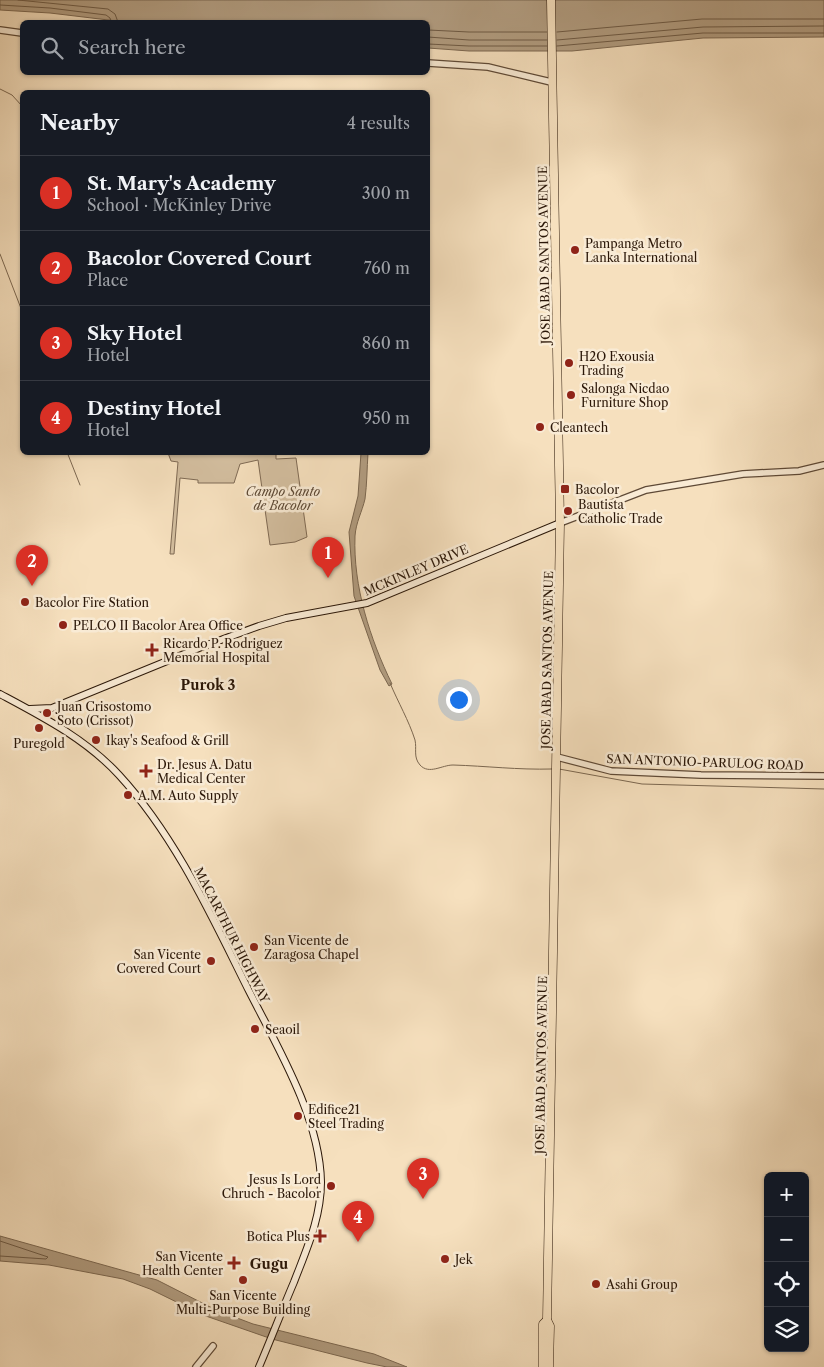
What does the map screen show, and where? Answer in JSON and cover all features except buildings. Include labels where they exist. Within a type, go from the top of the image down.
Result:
[{"type":"highway","name":"JOSE ABAD SANTOS AVENUE","points":[[549,1367],[550,1326],[547,1320],[560,523],[551,0]]},
{"type":"highway","name":"JOSE ABAD SANTOS AVENUE","points":[[543,1367],[543,1324],[547,1320]]},
{"type":"main road","name":"MCKINLEY DRIVE","points":[[28,709],[52,708],[199,648],[259,626],[286,618],[365,604],[560,523]]},
{"type":"main road","name":"MACARTHUR HIGHWAY","points":[[0,694],[54,723],[88,746],[120,776],[172,846],[220,931],[296,1086],[317,1151],[320,1168],[320,1194],[316,1222],[260,1364]]},
{"type":"main road","points":[[52,708],[51,715],[54,723]]},
{"type":"street","points":[[0,30],[20,33]]},
{"type":"street","points":[[430,62],[488,67],[552,82]]},
{"type":"street","points":[[560,523],[646,490],[743,474],[783,473],[824,465]]},
{"type":"street","name":"SAN ANTONIO-PARULOG ROAD","points":[[557,763],[611,771],[701,775],[824,776]]},
{"type":"street","points":[[196,1367],[213,1346]]},
{"type":"green space","name":"Campo Santo de Bacolor","points":[[169,455],[276,455],[276,459],[296,458],[307,537],[295,542],[270,545],[258,460],[240,464],[234,483],[198,483],[198,480],[180,478],[174,554],[170,554],[178,462],[171,461]]},
{"type":"water","points":[[0,0],[824,0],[824,37],[703,38],[572,51],[469,51],[430,48],[430,20],[108,20],[50,13],[0,10]]},
{"type":"water","points":[[361,455],[368,455],[365,499],[355,536],[355,555],[364,612],[392,684],[389,686],[380,670],[354,596],[349,532],[358,496]]},
{"type":"water","points":[[0,1236],[157,1280],[216,1310],[253,1324],[374,1354],[407,1367],[387,1367],[367,1363],[272,1339],[203,1315],[150,1289],[123,1279],[49,1265],[0,1261]]},
{"type":"waterway","points":[[0,89],[12,95],[20,104]]},
{"type":"waterway","points":[[0,254],[20,306]]},
{"type":"waterway","points":[[68,455],[80,485]]},
{"type":"waterway","points":[[390,683],[413,733],[417,759],[424,768],[431,769],[453,765],[552,769]]},
{"type":"waterway","points":[[559,769],[642,784],[824,789]]},
{"type":"place","name":"Pampanga Metro Lanka International","points":[[575,250]]},
{"type":"place","name":"H2O Exousia Trading","points":[[569,363]]},
{"type":"place","name":"Salonga Nicdao Furniture Shop","points":[[571,395]]},
{"type":"place","name":"Cleantech","points":[[540,427]]},
{"type":"place","name":"Bacolor","points":[[565,489]]},
{"type":"place","name":"Bautista Catholic Trade","points":[[568,511]]},
{"type":"place","name":"St. Mary's Academy","points":[[328,578]]},
{"type":"place","name":"Bacolor Covered Court","points":[[32,586]]},
{"type":"place","name":"Bacolor Fire Station","points":[[25,602]]},
{"type":"place","name":"PELCO II Bacolor Area Office","points":[[63,625]]},
{"type":"place","name":"Ricardo P. Rodriguez Memorial Hospital","points":[[152,650]]},
{"type":"place","name":"Juan Crisostomo Soto (Crissot)","points":[[47,713]]},
{"type":"place","name":"Puregold","points":[[39,728]]},
{"type":"place","name":"Ikay's Seafood & Grill","points":[[96,740]]},
{"type":"place","name":"Dr. Jesus A. Datu Medical Center","points":[[146,771]]},
{"type":"place","name":"A.M. Auto Supply","points":[[128,795]]},
{"type":"place","name":"San Vicente de Zaragosa Chapel","points":[[254,947]]},
{"type":"place","name":"San Vicente Covered Court","points":[[211,961]]},
{"type":"place","name":"Seaoil","points":[[255,1029]]},
{"type":"place","name":"Edifice21 Steel Trading","points":[[298,1116]]},
{"type":"place","name":"Jesus Is Lord Chruch - Bacolor","points":[[331,1186]]},
{"type":"place","name":"Sky Hotel","points":[[423,1199]]},
{"type":"place","name":"Botica Plus","points":[[320,1236]]},
{"type":"place","name":"Destiny Hotel","points":[[358,1242]]},
{"type":"place","name":"Jek","points":[[445,1259]]},
{"type":"place","name":"San Vicente Health Center","points":[[234,1263]]},
{"type":"place","name":"San Vicente Multi-Purpose Building","points":[[243,1280]]},
{"type":"place","name":"Asahi Group","points":[[596,1284]]},
{"type":"district","name":"Purok 3","points":[[208,685]]},
{"type":"district","name":"Gugu","points":[[269,1264]]}]
